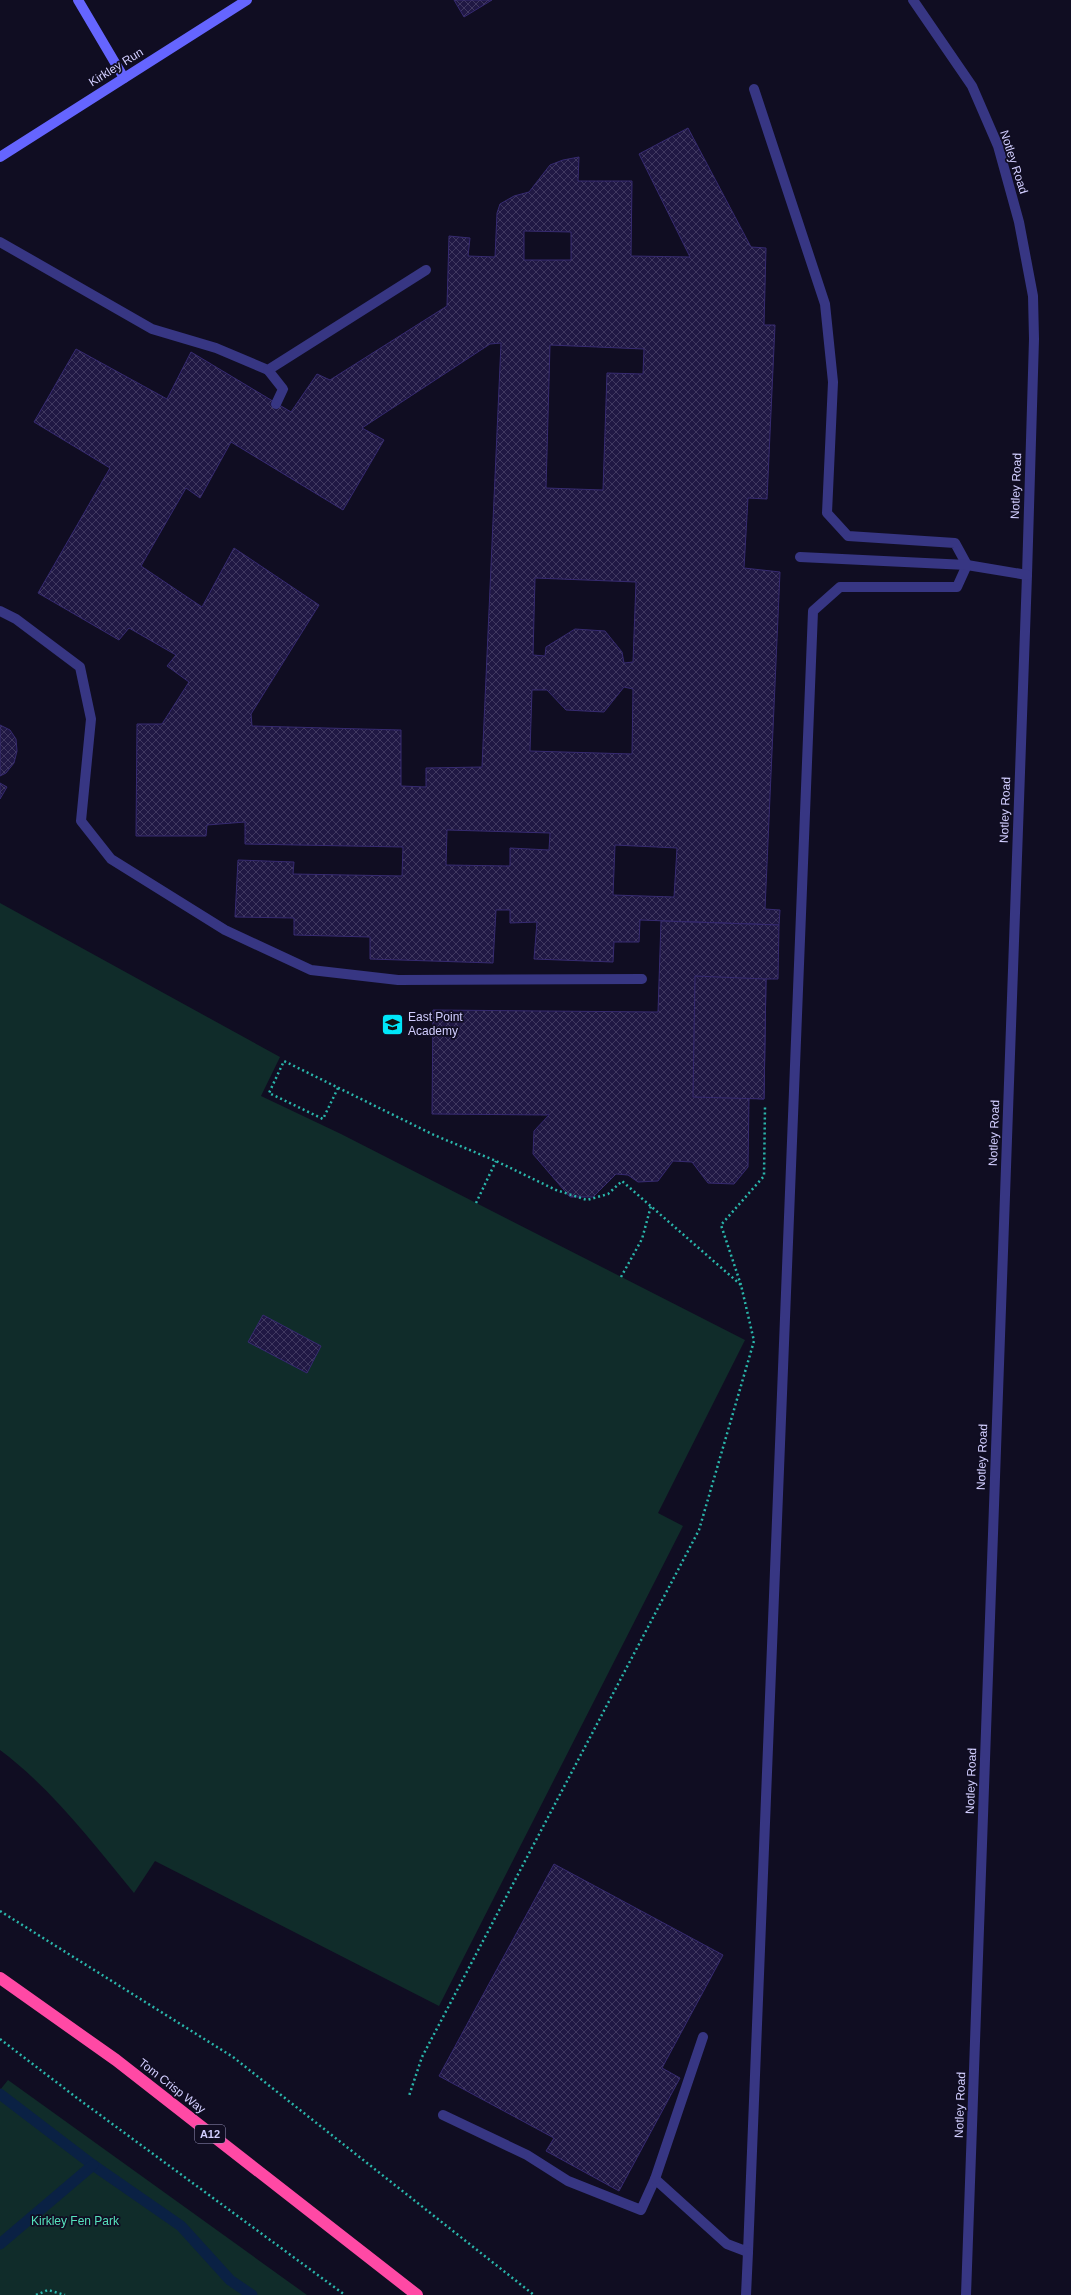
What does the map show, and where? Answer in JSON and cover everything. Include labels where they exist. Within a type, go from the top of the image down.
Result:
[{"type":"highway","name":"Tom Crisp Way","points":[[0,1978],[116,2060],[417,2295]]},
{"type":"street","points":[[78,0],[124,78]]},
{"type":"street","name":"Kirkley Run","points":[[0,157],[247,0]]},
{"type":"street","name":"Notley Road","points":[[913,0],[972,86],[998,146],[1019,222],[1032,296],[1033,325],[1027,576],[966,2295]]},
{"type":"street","points":[[754,89],[825,304],[833,382],[827,513],[848,536],[955,543],[968,565]]},
{"type":"street","points":[[0,242],[152,329],[216,348],[268,370],[283,389],[276,404]]},
{"type":"street","points":[[268,370],[426,270]]},
{"type":"street","points":[[800,557],[968,565],[1027,576]]},
{"type":"street","points":[[746,2295],[813,611],[840,587],[957,587],[968,565]]},
{"type":"street","points":[[0,611],[16,619],[80,668],[91,719],[81,821],[111,859],[225,930],[311,970],[398,980],[642,979]]},
{"type":"street","points":[[443,2115],[527,2155],[568,2181],[641,2210],[655,2179],[703,2037]]},
{"type":"street","points":[[655,2179],[727,2244],[748,2252]]},
{"type":"path","points":[[338,1088],[323,1119],[269,1092],[284,1061],[434,1135],[496,1161],[556,1190],[587,1200],[608,1194],[622,1181],[741,1285]]},
{"type":"path","points":[[409,2096],[422,2057],[699,1530],[754,1341],[741,1285],[721,1225],[764,1176],[765,1107]]},
{"type":"path","points":[[476,1203],[496,1161]]},
{"type":"path","points":[[621,1277],[630,1258],[642,1239],[651,1206]]},
{"type":"path","points":[[0,1911],[233,2057],[534,2295]]},
{"type":"path","points":[[0,2039],[77,2098],[345,2295]]},
{"type":"path","points":[[36,2295],[48,2290],[65,2295]]},
{"type":"green space","points":[[0,903],[280,1057],[261,1096],[341,1134],[745,1340],[658,1513],[683,1526],[439,2006],[155,1861],[134,1893],[71,1817],[19,1765],[0,1750]]},
{"type":"green space","name":"Kirkley Fen Park","points":[[8,2080],[307,2295],[0,2295],[0,2090]]},
{"type":"building","points":[[454,0],[492,0],[464,17]]},
{"type":"building","points":[[688,128],[751,247],[766,248],[764,325],[775,325],[767,499],[748,498],[744,568],[780,572],[765,909],[780,910],[779,925],[640,920],[639,942],[614,942],[613,962],[534,959],[537,922],[510,923],[510,910],[496,910],[493,963],[370,959],[370,937],[294,935],[294,918],[235,917],[238,860],[294,862],[293,874],[402,876],[403,847],[245,844],[245,822],[207,825],[206,836],[136,836],[137,724],[162,724],[189,682],[167,666],[176,655],[129,628],[119,640],[38,593],[110,468],[34,422],[76,349],[167,399],[191,352],[291,412],[317,374],[330,380],[447,306],[449,236],[470,238],[468,256],[495,257],[497,213],[500,204],[514,196],[529,192],[550,165],[563,160],[579,157],[578,181],[632,181],[631,256],[690,257],[639,154]],"holes":[[[524,231],[571,232],[571,260],[524,260]],[[501,343],[482,767],[426,768],[426,787],[401,786],[401,730],[252,726],[251,714],[319,605],[234,548],[202,607],[141,566],[186,488],[200,498],[231,442],[343,510],[384,440],[362,428],[490,344]],[[550,345],[644,349],[643,374],[607,373],[603,490],[546,488]],[[535,578],[636,582],[633,662],[624,663],[622,652],[605,631],[575,629],[546,647],[545,656],[533,655]],[[624,687],[633,689],[632,754],[530,751],[532,690],[547,690],[566,710],[604,712]],[[447,830],[550,833],[549,850],[510,848],[510,866],[446,865]],[[615,845],[677,848],[674,897],[613,895]]]},
{"type":"building","points":[[0,725],[10,730],[16,739],[17,751],[14,763],[6,773],[0,776]]},
{"type":"building","points":[[0,783],[7,787],[0,799]]},
{"type":"building","points":[[661,921],[779,925],[778,979],[766,979],[764,1099],[749,1098],[748,1167],[734,1184],[708,1183],[692,1162],[673,1161],[658,1181],[638,1182],[628,1175],[616,1174],[593,1197],[570,1197],[533,1154],[534,1131],[549,1115],[432,1114],[433,1010],[658,1012]]},
{"type":"building","points":[[695,976],[766,979],[764,1099],[693,1097]]},
{"type":"building","points":[[263,1315],[321,1346],[307,1373],[248,1342]]},
{"type":"building","points":[[554,1864],[723,1955],[662,2068],[680,2078],[619,2191],[546,2151],[554,2138],[439,2076]]},
{"type":"waterway","points":[[0,2094],[93,2165],[181,2226],[230,2280],[252,2295]]},
{"type":"waterway","points":[[0,2244],[93,2165]]},
{"type":"place","name":"East Point Academy","points":[[393,1024]]}]
